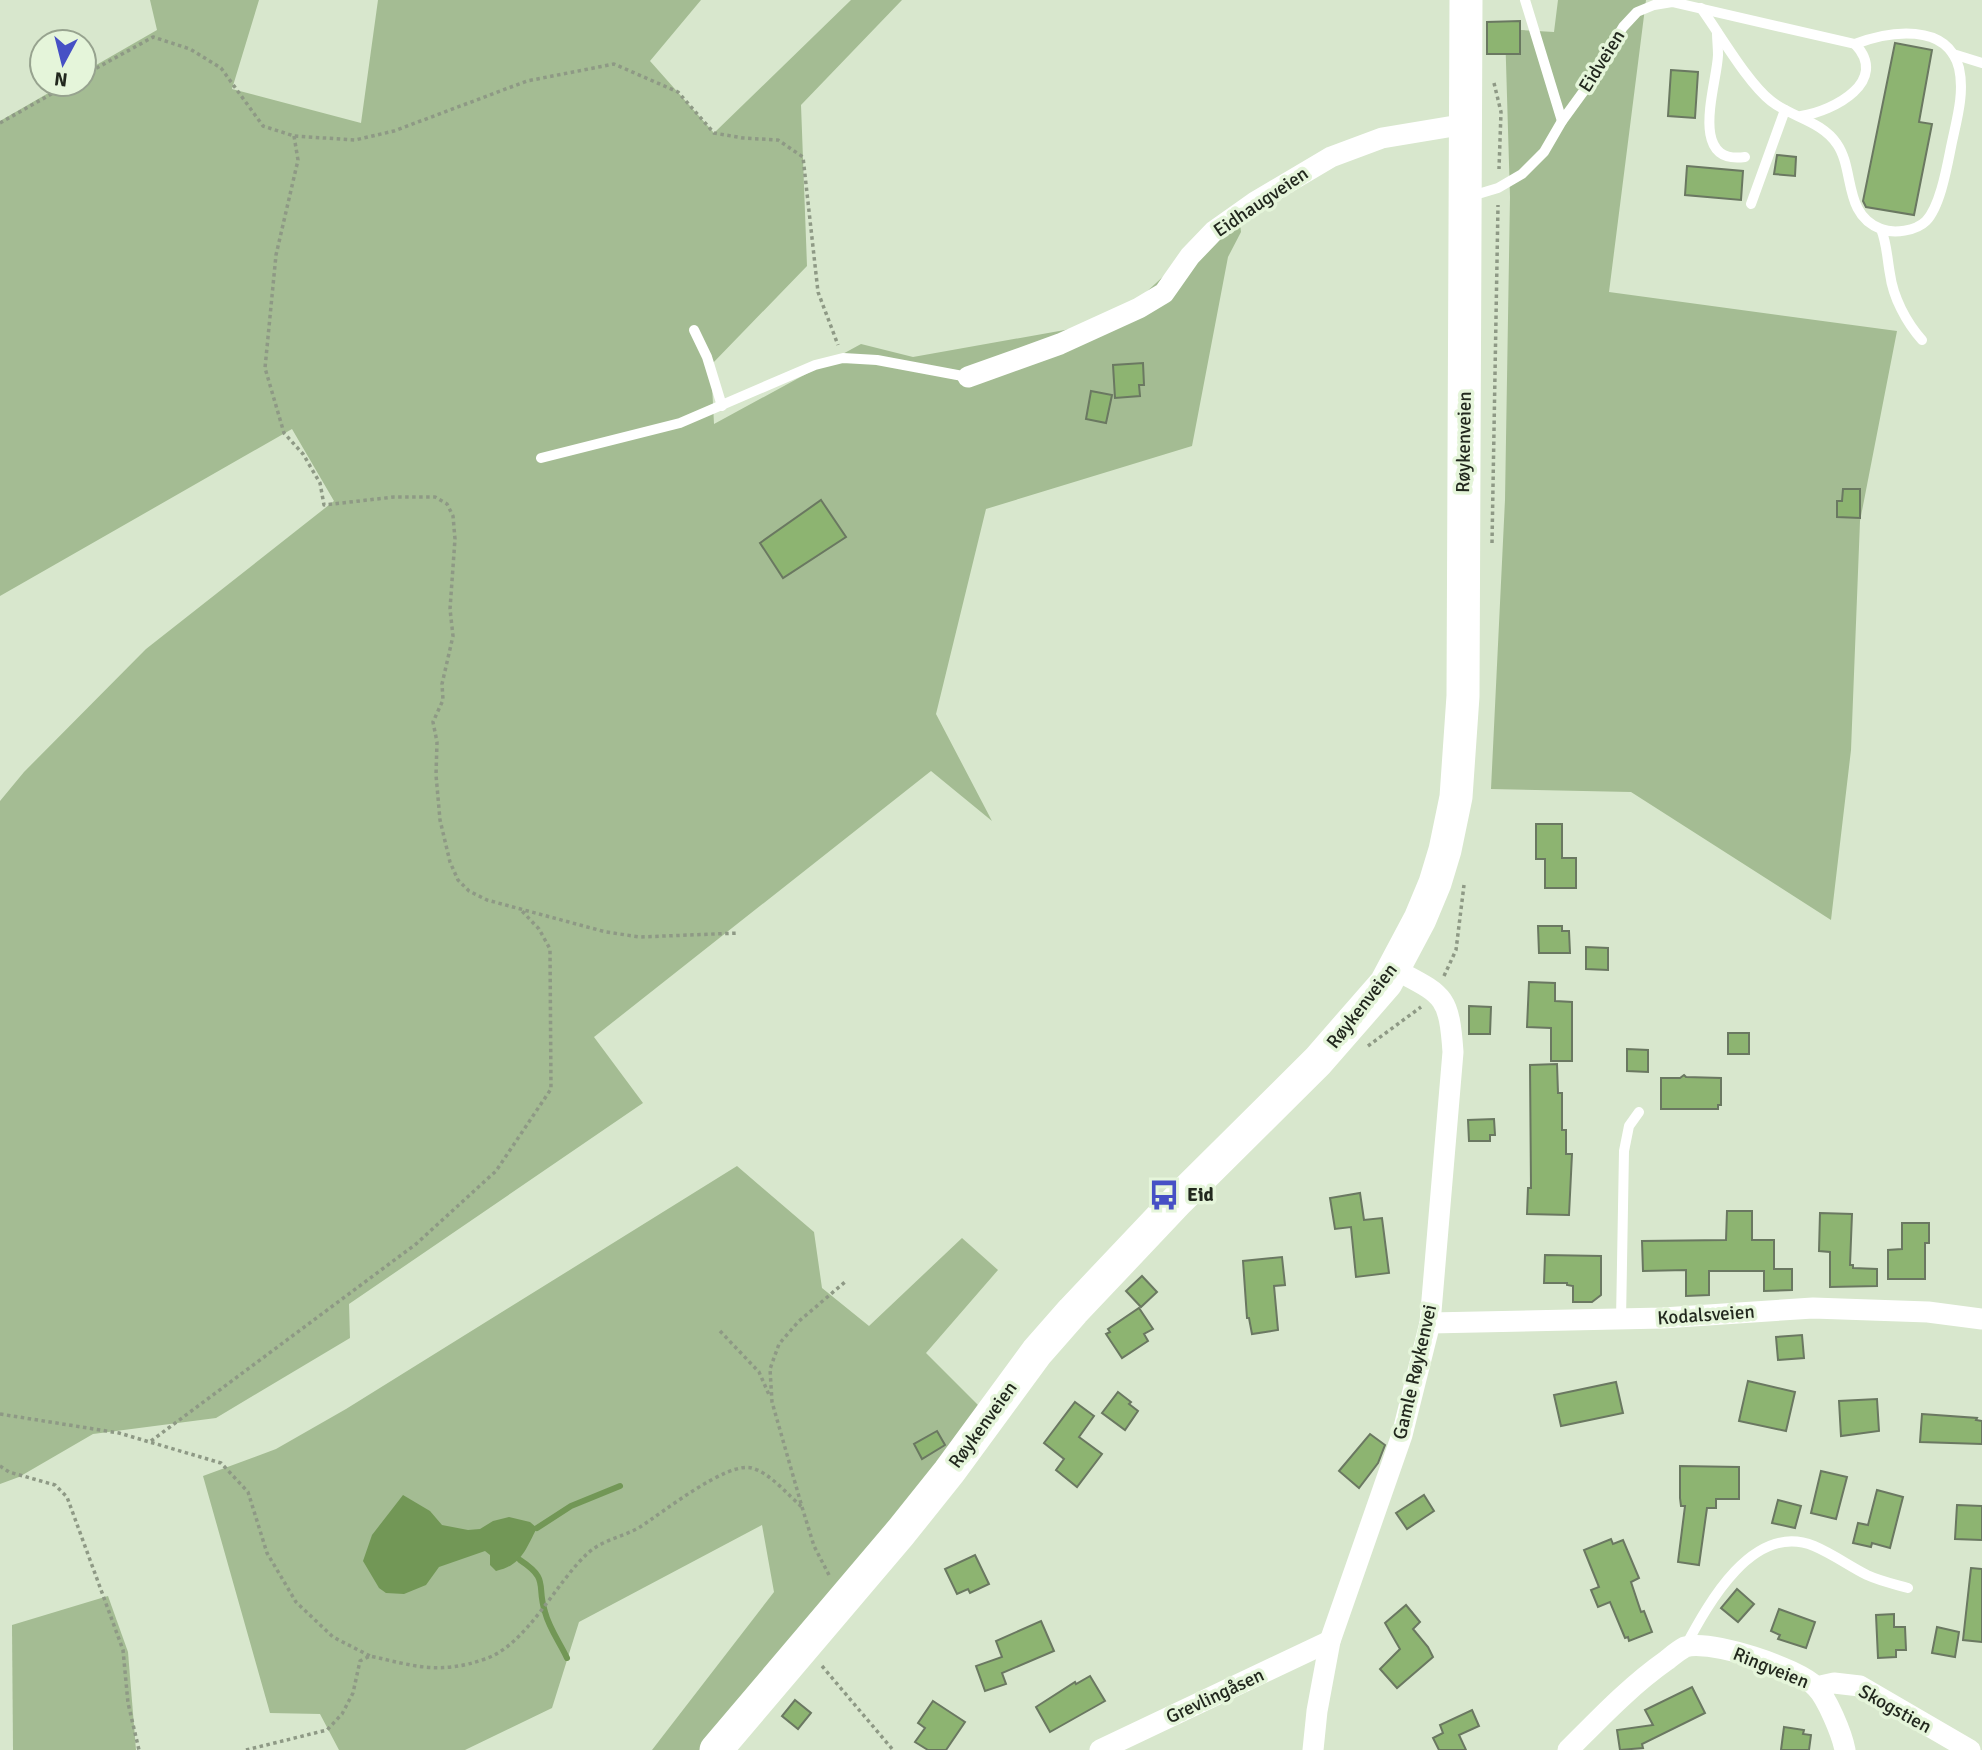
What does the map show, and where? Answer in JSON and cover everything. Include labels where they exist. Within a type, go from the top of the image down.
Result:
[{"type":"main road","name":"Røykenveien","points":[[716,1750],[949,1472],[1029,1363],[1073,1311],[1178,1200],[1318,1061],[1364,1009],[1394,970],[1420,919],[1435,883],[1452,822],[1463,696],[1466,0]]},
{"type":"street","name":"Eidhaugveien","points":[[968,377],[1060,344],[1139,308],[1164,293],[1190,256],[1214,231],[1255,202],[1331,157],[1382,138],[1466,124]]},
{"type":"street","points":[[1394,970],[1435,991]]},
{"type":"street","name":"Gamle Røykenvei","points":[[1313,1750],[1330,1641],[1402,1436],[1430,1323],[1453,1052],[1451,1017],[1435,991]]},
{"type":"street","name":"Kodalsveien","points":[[1430,1323],[1620,1320],[1813,1308],[1928,1312],[1982,1319]]},
{"type":"street","name":"Grevlingåsen","points":[[1100,1750],[1330,1641]]},
{"type":"street","points":[[1568,1750],[1626,1691],[1685,1647]]},
{"type":"street","name":"Ringveien","points":[[1685,1647],[1719,1647],[1749,1655],[1816,1686],[1830,1710],[1845,1750]]},
{"type":"street","name":"Skogstien","points":[[1816,1686],[1834,1683],[1860,1686],[1919,1723],[1970,1750]]},
{"type":"lane","points":[[1525,0],[1562,121]]},
{"type":"lane","name":"Eidveien","points":[[1466,198],[1498,188],[1522,174],[1544,152],[1623,27],[1637,12],[1654,5],[1672,2],[1855,44]]},
{"type":"lane","points":[[1700,8],[1770,101],[1801,116],[1834,139],[1845,155],[1850,191],[1857,209],[1866,220],[1881,229],[1911,230],[1923,224],[1933,213],[1961,98],[1959,70],[1953,54],[1936,40],[1911,33],[1877,36],[1855,44],[1864,54],[1867,64],[1864,79],[1854,92],[1816,114],[1801,116]]},
{"type":"lane","points":[[1716,30],[1718,54],[1708,130],[1720,152],[1729,157],[1745,157]]},
{"type":"lane","points":[[1953,54],[1982,63]]},
{"type":"lane","points":[[1751,204],[1785,110]]},
{"type":"lane","points":[[1881,229],[1886,241],[1894,290],[1910,327],[1922,340]]},
{"type":"lane","points":[[694,330],[707,358],[722,406]]},
{"type":"lane","points":[[541,458],[680,423],[815,365],[843,358],[877,359],[968,377]]},
{"type":"lane","points":[[1620,1320],[1625,1151],[1629,1126],[1639,1112]]},
{"type":"lane","points":[[1685,1647],[1707,1606],[1721,1587],[1747,1560],[1781,1543],[1812,1545],[1866,1574],[1908,1588]]},
{"type":"path","points":[[98,67],[153,37],[190,49],[221,68],[263,126],[293,136],[355,140],[394,131],[527,80],[614,64],[678,92],[714,133],[743,138],[778,139],[803,157],[818,292],[843,358]]},
{"type":"path","points":[[0,123],[44,98]]},
{"type":"path","points":[[293,136],[298,160],[276,256],[265,368],[284,433],[303,454],[320,483],[324,505],[394,497],[435,497],[447,504],[453,516],[455,538],[450,609],[453,636],[442,684],[443,700],[433,722],[437,742],[436,775],[440,820],[450,862],[458,880],[469,891],[487,900],[606,932],[640,937],[739,933]]},
{"type":"path","points":[[1360,1053],[1425,1004],[1435,991],[1456,950],[1465,876]]},
{"type":"path","points":[[151,1441],[416,1244],[496,1171],[551,1088],[550,949],[539,929],[520,909]]},
{"type":"path","points":[[772,1402],[770,1369],[779,1344],[799,1322],[845,1282]]},
{"type":"path","points":[[720,1331],[759,1372],[772,1402],[814,1546],[843,1601]]},
{"type":"path","points":[[0,1414],[119,1433],[221,1463],[248,1492],[267,1553],[296,1602],[333,1637],[370,1656],[439,1670],[487,1659],[517,1639],[587,1554],[605,1541],[638,1528],[705,1483],[740,1468],[750,1467],[763,1473],[802,1507]]},
{"type":"path","points":[[0,1466],[9,1472],[55,1485],[67,1497],[123,1650],[128,1703],[139,1750]]},
{"type":"path","points":[[246,1750],[327,1730],[342,1714],[353,1693],[360,1661],[370,1656]]},
{"type":"path","points":[[816,1659],[893,1750]]},
{"type":"shaded area","points":[[150,0],[259,0],[232,89],[361,123],[378,0],[701,0],[650,61],[714,133],[851,0],[902,0],[801,105],[807,266],[711,365],[714,424],[861,344],[913,357],[1115,321],[1182,259],[1240,222],[1241,232],[1228,257],[1192,446],[986,509],[936,714],[992,821],[931,771],[594,1037],[643,1103],[349,1304],[350,1338],[216,1418],[93,1434],[19,1477],[0,1484],[0,801],[24,772],[146,649],[334,501],[292,429],[0,596],[0,121],[40,98],[98,98],[98,64],[157,30]]},
{"type":"shaded area","points":[[1558,0],[1646,0],[1609,292],[1897,331],[1860,521],[1851,750],[1831,920],[1631,792],[1491,789],[1505,500],[1510,197],[1505,29],[1554,32]]},
{"type":"shaded area","points":[[737,1166],[814,1232],[822,1288],[869,1326],[962,1238],[998,1270],[926,1353],[983,1410],[705,1750],[652,1750],[774,1592],[762,1525],[579,1622],[552,1708],[465,1750],[339,1750],[320,1714],[270,1713],[203,1476],[276,1449],[346,1409]]},
{"type":"shaded area","points":[[403,1495],[430,1511],[442,1525],[468,1530],[480,1529],[493,1521],[509,1517],[530,1522],[537,1528],[526,1550],[512,1565],[496,1571],[490,1565],[490,1555],[485,1551],[439,1567],[426,1585],[404,1594],[386,1593],[379,1588],[363,1561],[372,1535]]},
{"type":"shaded area","points":[[108,1596],[128,1652],[136,1750],[13,1750],[12,1625]]},
{"type":"building","points":[[1520,21],[1520,54],[1487,54],[1487,22]]},
{"type":"building","points":[[1895,43],[1932,50],[1919,122],[1932,124],[1914,215],[1866,207],[1863,201]]},
{"type":"building","points":[[1671,70],[1698,72],[1695,118],[1668,116]]},
{"type":"building","points":[[1777,155],[1796,157],[1795,176],[1774,174]]},
{"type":"building","points":[[1687,166],[1743,171],[1741,200],[1685,195]]},
{"type":"building","points":[[1143,363],[1144,385],[1139,385],[1140,396],[1115,398],[1113,365]]},
{"type":"building","points":[[1091,391],[1112,395],[1106,423],[1086,419]]},
{"type":"building","points":[[1843,489],[1860,489],[1860,518],[1837,517],[1837,501],[1842,501]]},
{"type":"building","points":[[821,500],[846,537],[783,578],[760,543]]},
{"type":"building","points":[[1536,824],[1562,824],[1562,858],[1576,858],[1576,888],[1545,888],[1545,859],[1536,859]]},
{"type":"building","points":[[1538,926],[1562,926],[1562,931],[1569,931],[1570,953],[1539,953]]},
{"type":"building","points":[[1586,947],[1608,948],[1608,970],[1586,969]]},
{"type":"building","points":[[1529,982],[1555,983],[1555,1001],[1572,1002],[1572,1061],[1551,1061],[1551,1028],[1527,1027]]},
{"type":"building","points":[[1469,1006],[1491,1007],[1490,1034],[1469,1034]]},
{"type":"building","points":[[1728,1033],[1749,1033],[1749,1054],[1728,1054]]},
{"type":"building","points":[[1627,1049],[1648,1050],[1648,1072],[1627,1071]]},
{"type":"building","points":[[1557,1064],[1558,1093],[1562,1093],[1562,1130],[1566,1130],[1566,1154],[1572,1154],[1569,1215],[1527,1214],[1528,1188],[1531,1188],[1530,1065]]},
{"type":"building","points":[[1684,1075],[1721,1078],[1721,1105],[1718,1105],[1718,1109],[1661,1109],[1661,1078],[1680,1078]]},
{"type":"building","points":[[1494,1119],[1495,1135],[1490,1135],[1490,1141],[1469,1141],[1468,1120]]},
{"type":"building","points":[[1360,1193],[1364,1220],[1382,1218],[1389,1273],[1356,1277],[1351,1227],[1335,1229],[1330,1198]]},
{"type":"building","points":[[1727,1211],[1752,1211],[1752,1240],[1774,1240],[1774,1269],[1792,1269],[1792,1290],[1764,1291],[1764,1271],[1709,1271],[1709,1295],[1686,1296],[1686,1270],[1643,1271],[1642,1241],[1726,1240]]},
{"type":"building","points":[[1820,1213],[1852,1214],[1850,1265],[1853,1265],[1853,1268],[1877,1269],[1877,1286],[1830,1287],[1830,1252],[1819,1251]]},
{"type":"building","points":[[1902,1223],[1929,1223],[1929,1243],[1925,1243],[1925,1279],[1888,1279],[1888,1250],[1902,1249]]},
{"type":"building","points":[[1545,1255],[1601,1256],[1601,1295],[1592,1302],[1573,1302],[1573,1286],[1567,1283],[1544,1283]]},
{"type":"building","points":[[1282,1257],[1285,1285],[1274,1286],[1278,1330],[1252,1334],[1247,1318],[1243,1261]]},
{"type":"building","points":[[1142,1276],[1157,1292],[1141,1307],[1126,1291]]},
{"type":"building","points":[[1139,1308],[1153,1329],[1144,1334],[1148,1341],[1122,1358],[1106,1334],[1110,1332],[1108,1329]]},
{"type":"building","points":[[1802,1335],[1804,1358],[1778,1360],[1776,1337]]},
{"type":"building","points":[[1748,1381],[1795,1392],[1786,1431],[1739,1421]]},
{"type":"building","points":[[1616,1382],[1623,1413],[1561,1426],[1554,1395]]},
{"type":"building","points":[[1118,1392],[1138,1411],[1125,1430],[1102,1413]]},
{"type":"building","points":[[1877,1399],[1879,1431],[1841,1436],[1839,1401]]},
{"type":"building","points":[[1075,1402],[1094,1416],[1079,1437],[1102,1454],[1077,1487],[1056,1470],[1064,1459],[1044,1443]]},
{"type":"building","points":[[1922,1414],[1977,1418],[1976,1420],[1982,1421],[1982,1444],[1920,1442]]},
{"type":"building","points":[[937,1431],[945,1445],[922,1459],[914,1444]]},
{"type":"building","points":[[1370,1434],[1385,1445],[1378,1463],[1359,1488],[1339,1471]]},
{"type":"building","points":[[1680,1466],[1739,1467],[1739,1499],[1716,1499],[1716,1508],[1707,1508],[1699,1565],[1678,1562],[1685,1506],[1681,1506],[1680,1498]]},
{"type":"building","points":[[1821,1471],[1847,1477],[1836,1519],[1811,1513]]},
{"type":"building","points":[[1877,1490],[1903,1497],[1890,1548],[1872,1543],[1871,1547],[1853,1543],[1858,1523],[1868,1525]]},
{"type":"building","points":[[1424,1495],[1434,1511],[1407,1529],[1396,1513]]},
{"type":"building","points":[[1778,1500],[1801,1506],[1795,1528],[1772,1523]]},
{"type":"building","points":[[1957,1505],[1982,1506],[1982,1540],[1955,1539]]},
{"type":"building","points":[[1611,1539],[1613,1544],[1623,1540],[1639,1578],[1631,1582],[1641,1612],[1644,1611],[1652,1632],[1629,1641],[1628,1637],[1625,1638],[1610,1602],[1598,1607],[1591,1590],[1599,1587],[1584,1550]]},
{"type":"building","points":[[975,1555],[989,1584],[970,1593],[968,1589],[957,1594],[945,1569]]},
{"type":"building","points":[[1971,1568],[1982,1569],[1982,1642],[1963,1640]]},
{"type":"building","points":[[1737,1589],[1754,1604],[1738,1622],[1721,1608]]},
{"type":"building","points":[[1406,1605],[1420,1622],[1413,1629],[1433,1657],[1397,1688],[1380,1669],[1400,1649],[1385,1623]]},
{"type":"building","points":[[1779,1609],[1815,1622],[1806,1648],[1778,1639],[1780,1635],[1771,1631]]},
{"type":"building","points":[[1894,1614],[1894,1627],[1905,1627],[1906,1650],[1896,1650],[1896,1657],[1878,1658],[1876,1615]]},
{"type":"building","points":[[1041,1621],[1054,1651],[1002,1673],[1006,1684],[985,1691],[976,1666],[1002,1657],[996,1641]]},
{"type":"building","points":[[1937,1627],[1959,1632],[1955,1657],[1932,1653]]},
{"type":"building","points":[[1090,1676],[1105,1701],[1050,1732],[1036,1707],[1075,1682],[1076,1684]]},
{"type":"building","points":[[1692,1687],[1705,1713],[1642,1744],[1643,1748],[1620,1750],[1617,1730],[1653,1725],[1645,1710]]},
{"type":"building","points":[[795,1700],[811,1713],[798,1729],[782,1716]]},
{"type":"building","points":[[933,1701],[965,1722],[946,1750],[928,1750],[915,1742],[925,1728],[918,1723]]},
{"type":"building","points":[[1472,1710],[1479,1726],[1459,1735],[1466,1750],[1439,1750],[1433,1738],[1443,1733],[1440,1725]]},
{"type":"building","points":[[1784,1727],[1804,1730],[1803,1734],[1811,1735],[1809,1750],[1781,1750]]},
{"type":"waterway","points":[[537,1528],[571,1506],[620,1486]]},
{"type":"waterway","points":[[520,1560],[539,1578],[547,1618],[567,1658]]},
{"type":"place","name":"Eid","points":[[1164,1195]]}]
